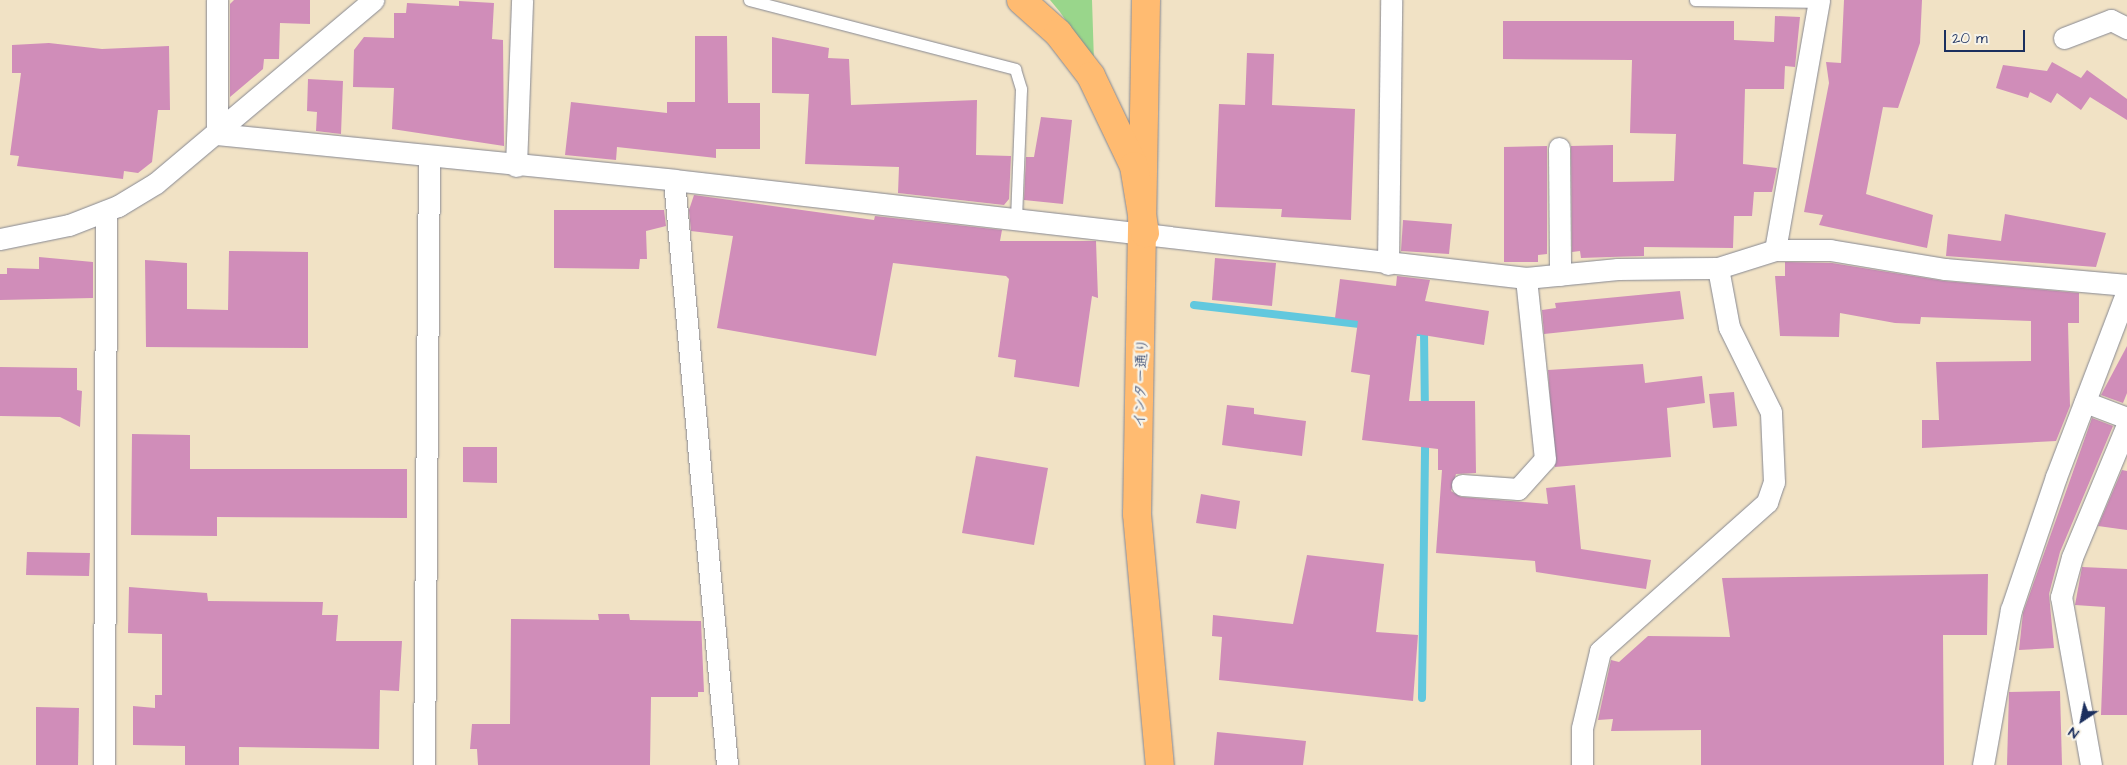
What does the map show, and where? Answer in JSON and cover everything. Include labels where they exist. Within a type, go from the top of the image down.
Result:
[{"type":"main road","points":[[1021,0],[1058,33],[1091,76],[1134,166],[1145,234]]},
{"type":"main road","name":"インター通り","points":[[1146,0],[1145,234],[1137,514],[1160,765]]},
{"type":"street","points":[[217,134],[218,0]]},
{"type":"street","points":[[0,239],[60,227],[106,211],[156,183],[217,134],[373,0]]},
{"type":"street","points":[[516,166],[522,0]]},
{"type":"street","points":[[1388,264],[1391,0]]},
{"type":"street","points":[[1775,250],[1819,1]]},
{"type":"street","points":[[2064,38],[2111,20],[2127,28]]},
{"type":"street","points":[[217,134],[429,159],[674,180],[889,208],[1016,218],[1388,264],[1526,278],[1718,268],[1775,250],[1830,250],[1945,269],[2127,285]]},
{"type":"street","points":[[1559,148],[1560,275]]},
{"type":"street","points":[[424,765],[429,159]]},
{"type":"street","points":[[674,180],[727,765]]},
{"type":"street","points":[[104,765],[106,211]]},
{"type":"street","points":[[1582,765],[1582,728],[1600,651],[1767,502],[1774,482],[1771,412],[1729,327],[1718,268]]},
{"type":"street","points":[[1462,485],[1518,489],[1545,459],[1526,278]]},
{"type":"street","points":[[1983,765],[2011,610],[2085,402],[2127,291]]},
{"type":"street","points":[[2085,402],[2127,418]]},
{"type":"street","points":[[2091,765],[2061,597],[2072,557],[2127,425]]},
{"type":"lane","points":[[749,0],[1015,68],[1021,89],[1016,218]]},
{"type":"lane","points":[[1695,0],[1819,1]]},
{"type":"green space","points":[[1050,0],[1092,0],[1094,62],[1060,12]]},
{"type":"building","points":[[234,0],[310,0],[310,24],[280,23],[279,59],[264,59],[263,69],[230,97],[230,4]]},
{"type":"building","points":[[1844,0],[1922,0],[1920,43],[1898,108],[1883,107],[1866,194],[1933,215],[1927,248],[1819,225],[1823,215],[1804,212],[1829,83],[1826,62],[1841,63]]},
{"type":"building","points":[[459,1],[494,3],[492,39],[503,40],[504,146],[392,129],[394,88],[353,87],[354,50],[364,37],[394,38],[394,13],[406,13],[407,3],[459,6]]},
{"type":"building","points":[[1775,16],[1800,17],[1795,67],[1785,66],[1784,89],[1745,89],[1743,164],[1777,168],[1772,192],[1754,192],[1752,216],[1734,216],[1733,248],[1644,247],[1644,256],[1581,258],[1580,251],[1572,252],[1571,146],[1613,145],[1613,182],[1674,181],[1676,134],[1630,133],[1632,60],[1503,59],[1503,21],[1734,21],[1734,40],[1774,42]]},
{"type":"building","points":[[695,36],[727,36],[728,103],[760,103],[760,149],[716,149],[716,158],[617,147],[616,160],[565,155],[571,102],[667,113],[667,102],[695,102]]},
{"type":"building","points":[[772,37],[829,48],[828,58],[849,59],[851,105],[977,100],[976,155],[1011,156],[1009,199],[1004,205],[898,193],[899,167],[805,164],[809,94],[772,93]]},
{"type":"building","points":[[49,43],[102,49],[169,46],[170,110],[158,110],[152,162],[138,173],[124,171],[123,179],[17,166],[19,156],[10,155],[21,73],[12,73],[12,45]]},
{"type":"building","points":[[1247,53],[1274,54],[1272,105],[1355,109],[1351,220],[1281,217],[1282,209],[1215,207],[1219,104],[1245,105]]},
{"type":"building","points":[[2052,62],[2081,78],[2087,70],[2127,99],[2127,120],[2090,97],[2081,110],[2057,93],[2051,103],[2030,92],[2028,98],[1996,88],[2003,65],[2047,71]]},
{"type":"building","points":[[308,79],[343,81],[341,134],[316,131],[317,112],[307,111]]},
{"type":"building","points":[[1041,117],[1072,120],[1063,204],[1024,200],[1026,157],[1034,157]]},
{"type":"building","points":[[1547,146],[1547,254],[1538,255],[1538,262],[1504,262],[1504,147]]},
{"type":"building","points":[[694,195],[874,220],[875,216],[1002,230],[1000,241],[1096,241],[1098,298],[1092,296],[1079,387],[1014,377],[1016,360],[998,357],[1009,279],[1006,276],[893,263],[876,356],[717,328],[733,236],[691,231],[689,210]]},
{"type":"building","points":[[554,210],[664,210],[666,226],[646,231],[647,259],[640,259],[639,269],[554,268]]},
{"type":"building","points":[[2005,214],[2106,233],[2096,267],[1946,256],[1948,234],[2001,241]]},
{"type":"building","points":[[1403,220],[1452,224],[1449,254],[1401,251]]},
{"type":"building","points":[[229,251],[308,252],[308,348],[146,347],[145,260],[187,263],[187,309],[228,310]]},
{"type":"building","points":[[39,257],[93,262],[93,298],[0,300],[0,274],[7,274],[7,268],[39,269]]},
{"type":"building","points":[[1215,258],[1276,263],[1272,306],[1212,300]]},
{"type":"building","points":[[1785,262],[1832,263],[1944,281],[2079,293],[2079,323],[2068,323],[2070,406],[2056,441],[1922,448],[1922,420],[1939,420],[1936,362],[2031,361],[2031,321],[1921,317],[1920,324],[1895,323],[1840,313],[1839,337],[1780,336],[1775,276],[1785,276]]},
{"type":"building","points":[[1397,276],[1430,280],[1425,301],[1489,311],[1484,345],[1417,334],[1409,401],[1475,401],[1476,473],[1456,474],[1451,491],[1461,497],[1548,504],[1546,488],[1575,485],[1581,549],[1651,560],[1646,589],[1536,572],[1535,561],[1436,553],[1442,470],[1438,470],[1438,449],[1362,440],[1370,375],[1351,372],[1358,321],[1335,318],[1340,279],[1396,286]]},
{"type":"building","points":[[1680,291],[1684,319],[1544,334],[1542,310],[1556,308],[1555,303]]},
{"type":"building","points":[[2127,346],[2127,393],[2123,403],[2101,395]]},
{"type":"building","points":[[1643,364],[1645,383],[1702,376],[1705,403],[1667,408],[1671,457],[1555,467],[1548,370]]},
{"type":"building","points":[[0,367],[77,368],[77,390],[82,391],[80,427],[60,417],[0,416]]},
{"type":"building","points":[[1734,392],[1737,426],[1713,428],[1709,394]]},
{"type":"building","points":[[1227,405],[1254,408],[1254,414],[1306,421],[1302,456],[1222,445]]},
{"type":"building","points":[[2092,418],[2113,426],[2060,552],[2049,594],[2054,648],[2019,650],[2023,613]]},
{"type":"building","points":[[132,434],[190,435],[190,469],[407,469],[407,518],[217,517],[217,536],[131,535]]},
{"type":"building","points":[[463,447],[497,447],[497,483],[463,482]]},
{"type":"building","points":[[976,456],[1048,468],[1034,545],[962,533]]},
{"type":"building","points":[[2122,470],[2127,471],[2127,530],[2098,526]]},
{"type":"building","points":[[1201,494],[1240,501],[1236,529],[1196,523]]},
{"type":"building","points":[[27,552],[90,553],[89,576],[26,575]]},
{"type":"building","points":[[1307,555],[1384,564],[1376,632],[1418,635],[1413,701],[1219,680],[1222,637],[1212,636],[1213,615],[1293,624]]},
{"type":"building","points":[[2082,567],[2127,569],[2127,715],[2101,715],[2105,607],[2075,605]]},
{"type":"building","points":[[1988,574],[1987,635],[1943,635],[1944,765],[1701,765],[1701,730],[1611,731],[1613,719],[1598,720],[1611,660],[1619,662],[1648,636],[1730,637],[1722,578]]},
{"type":"building","points":[[129,587],[207,593],[208,601],[323,602],[322,615],[338,615],[336,641],[402,641],[399,691],[380,690],[379,749],[239,747],[239,765],[185,765],[185,746],[133,745],[133,706],[155,708],[155,695],[162,695],[162,634],[128,633]]},
{"type":"building","points":[[598,614],[629,614],[630,620],[701,621],[704,692],[698,692],[698,697],[651,697],[650,765],[478,765],[477,749],[470,749],[472,724],[510,724],[511,619],[599,620]]},
{"type":"building","points":[[2060,691],[2062,765],[2007,765],[2009,692]]},
{"type":"building","points":[[36,707],[79,708],[78,765],[36,765]]},
{"type":"building","points":[[1217,732],[1306,741],[1303,765],[1214,765]]},
{"type":"waterway","points":[[1194,305],[1366,325]]},
{"type":"waterway","points":[[1417,332],[1424,332],[1425,411]]},
{"type":"waterway","points":[[1422,698],[1425,438]]}]
